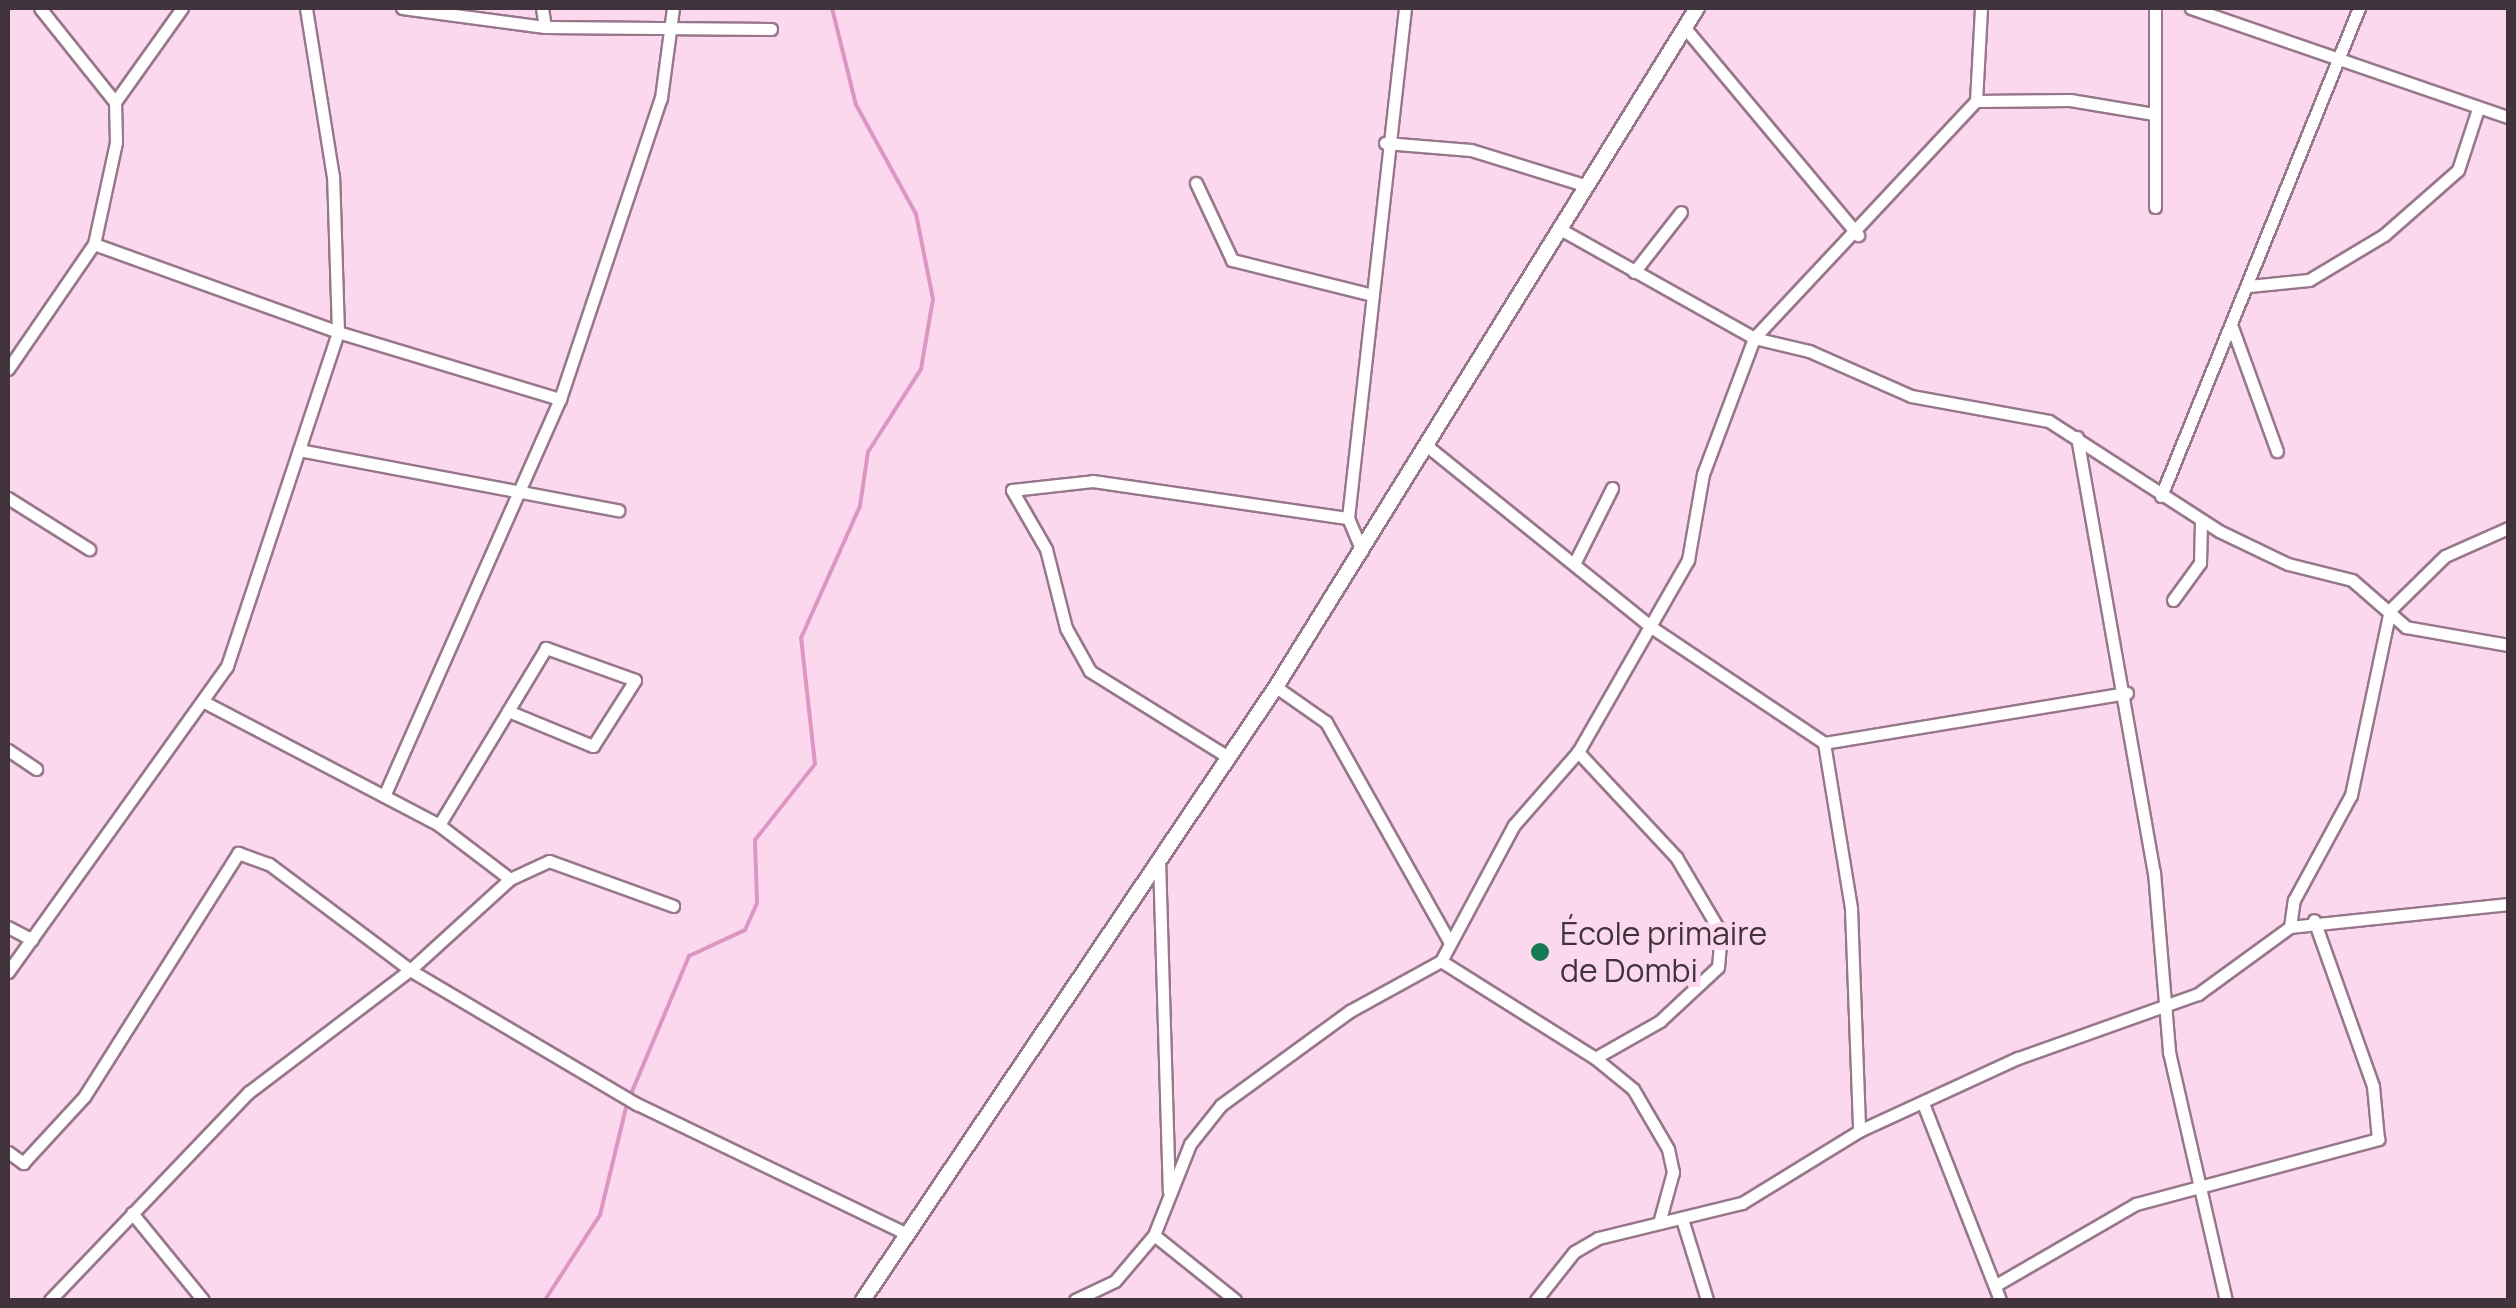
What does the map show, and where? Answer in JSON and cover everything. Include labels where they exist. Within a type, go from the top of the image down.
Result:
[{"type":"street","points":[[40,8],[115,102]]},
{"type":"street","points":[[10,360],[94,244],[109,186],[115,102],[182,8]]},
{"type":"street","points":[[8,972],[206,703],[338,332],[335,194],[306,8]]},
{"type":"street","points":[[402,8],[545,27],[671,34],[771,29]]},
{"type":"street","points":[[542,8],[545,27]]},
{"type":"street","points":[[384,796],[560,398],[635,185],[671,34],[673,8]]},
{"type":"street","points":[[1362,551],[1348,518],[1385,143],[1405,8]]},
{"type":"street","points":[[863,1300],[904,1233],[960,1168],[1159,859],[1276,687],[1697,8]]},
{"type":"street","points":[[1075,1300],[1115,1280],[1154,1235],[1190,1144],[1221,1104],[1350,1011],[1441,961],[1514,825],[1578,752],[1688,560],[1704,474],[1754,338],[1858,235],[1976,101],[1980,8]]},
{"type":"street","points":[[2154,207],[2155,8]]},
{"type":"street","points":[[2192,8],[2477,112],[2508,117]]},
{"type":"street","points":[[2161,496],[2342,60],[2359,8]]},
{"type":"street","points":[[1685,28],[1858,235]]},
{"type":"street","points":[[1976,101],[2070,100],[2154,114]]},
{"type":"street","points":[[2249,286],[2309,280],[2384,235],[2458,170],[2477,112]]},
{"type":"street","points":[[1385,143],[1470,150],[1588,186]]},
{"type":"street","points":[[1196,183],[1232,260],[1372,294]]},
{"type":"street","points":[[1634,272],[1680,212]]},
{"type":"street","points":[[1560,229],[1754,338],[1810,351],[1911,396],[2022,412],[2077,436],[2200,521],[2288,564],[2352,580],[2433,638],[2508,645]]},
{"type":"street","points":[[94,244],[338,332],[560,398]]},
{"type":"street","points":[[2232,327],[2277,451]]},
{"type":"street","points":[[2077,436],[2086,525],[2127,693],[2164,953],[2163,1011],[2194,1186],[2226,1300]]},
{"type":"street","points":[[1427,446],[1650,627],[1824,743],[2127,693]]},
{"type":"street","points":[[299,450],[520,488],[618,510]]},
{"type":"street","points":[[1228,757],[1090,671],[1066,628],[1046,549],[1012,490],[1094,481],[1348,518]]},
{"type":"street","points":[[1574,564],[1612,488]]},
{"type":"street","points":[[8,498],[90,548]]},
{"type":"street","points":[[2174,600],[2200,563],[2200,521]]},
{"type":"street","points":[[2290,926],[2294,900],[2351,795],[2390,610],[2445,556],[2508,528]]},
{"type":"street","points":[[439,825],[546,648],[635,680],[593,746],[508,711]]},
{"type":"street","points":[[1276,687],[1326,722],[1450,943]]},
{"type":"street","points":[[206,703],[439,825],[510,879]]},
{"type":"street","points":[[1824,743],[1851,908],[1858,1131]]},
{"type":"street","points":[[8,750],[36,769]]},
{"type":"street","points":[[1578,752],[1676,857],[1724,951],[1660,1021],[1594,1058]]},
{"type":"street","points":[[8,1152],[23,1163],[84,1097],[238,853],[269,864],[410,970],[637,1104],[904,1233]]},
{"type":"street","points":[[1159,859],[1169,1196]]},
{"type":"street","points":[[50,1300],[249,1092],[410,970],[510,879],[549,861],[673,906]]},
{"type":"street","points":[[1536,1300],[1574,1252],[1658,1223],[1742,1203],[1858,1131],[1924,1106],[2018,1058],[2163,1011],[2290,926],[2314,920],[2508,904]]},
{"type":"street","points":[[1996,1285],[2136,1204],[2378,1139],[2373,1086],[2314,920]]},
{"type":"street","points":[[8,927],[32,940]]},
{"type":"street","points":[[1441,961],[1594,1058],[1633,1089],[1668,1148],[1673,1172],[1658,1223]]},
{"type":"street","points":[[1924,1106],[2000,1300]]},
{"type":"street","points":[[132,1213],[203,1300]]},
{"type":"street","points":[[1682,1220],[1707,1300]]},
{"type":"street","points":[[1154,1235],[1235,1300]]},
{"type":"waterway","points":[[631,1094],[689,956],[745,930],[757,903],[755,840],[815,764],[801,638],[860,506],[868,452],[921,369],[933,299],[916,214],[856,105],[832,8]]},
{"type":"waterway","points":[[545,1300],[600,1215],[627,1103]]},
{"type":"place","name":"École primaire de Dombi","points":[[1540,952]]}]
